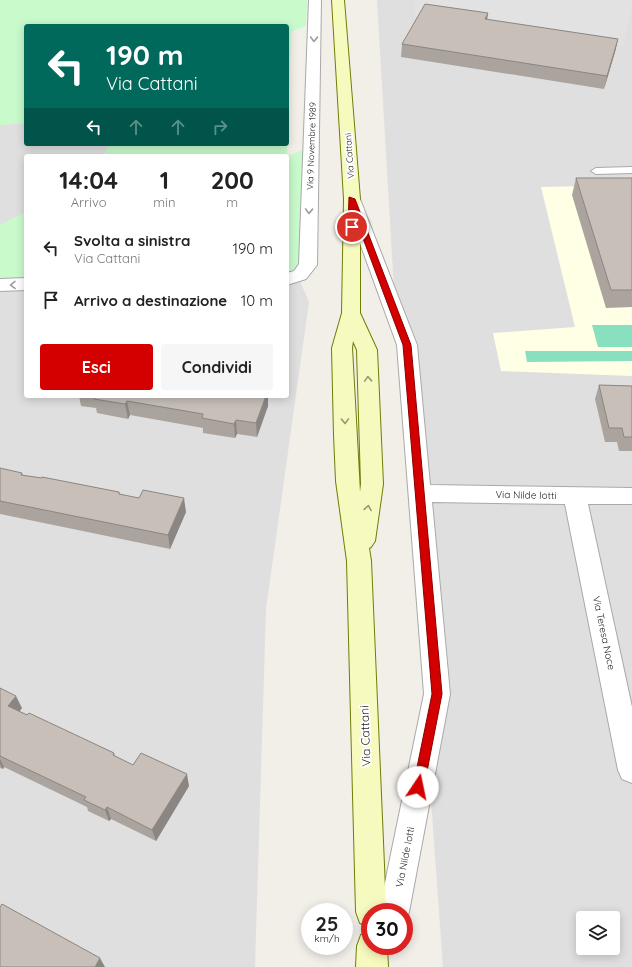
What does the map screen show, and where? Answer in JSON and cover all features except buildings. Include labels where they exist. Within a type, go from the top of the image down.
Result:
[{"type":"main road","name":"Via Cattani","points":[[338,0],[352,199],[351,313],[342,348],[345,435],[347,481],[359,561],[371,903]]},
{"type":"main road","points":[[372,955],[372,967]]},
{"type":"street","name":"Via 9 Novembre 1989","points":[[289,278],[300,275],[308,265],[315,0]]},
{"type":"street","name":"Via Nilde Iotti","points":[[352,199],[407,345],[437,694],[396,903]]},
{"type":"street","points":[[0,285],[24,284]]},
{"type":"street","name":"Via Nilde Iotti","points":[[420,492],[632,496]]},
{"type":"street","name":"Via Teresa Noce","points":[[575,496],[632,770]]},
{"type":"street","points":[[383,967],[385,955]]},
{"type":"lane","points":[[596,170],[632,170]]},
{"type":"shaded area","points":[[377,0],[632,0],[632,967],[443,967],[393,273]]},
{"type":"shaded area","points":[[415,0],[632,0],[632,7],[623,45],[415,16]]},
{"type":"shaded area","points":[[24,123],[24,146],[109,146],[104,154],[24,154],[24,213],[0,225],[0,125]]},
{"type":"shaded area","points":[[632,185],[632,376],[501,371],[493,333],[575,327],[541,187]]},
{"type":"shaded area","points":[[289,279],[299,279],[309,302],[266,609],[255,967],[0,967],[0,280],[24,280],[24,398],[289,398]]},
{"type":"green space","points":[[0,0],[307,0],[306,26],[291,32],[289,94],[289,24],[24,24],[24,123],[0,125]]},
{"type":"green space","points":[[109,146],[287,146],[287,154],[104,154]]},
{"type":"green space","points":[[305,149],[303,262],[295,269],[289,271],[289,155]]},
{"type":"green space","points":[[24,213],[24,279],[0,280],[0,225]]},
{"type":"green space","points":[[592,325],[632,325],[632,347],[598,347]]},
{"type":"green space","points":[[525,351],[632,351],[632,361],[527,362]]},
{"type":"route","points":[[352,227],[352,199],[407,345],[437,694],[418,787]]}]
